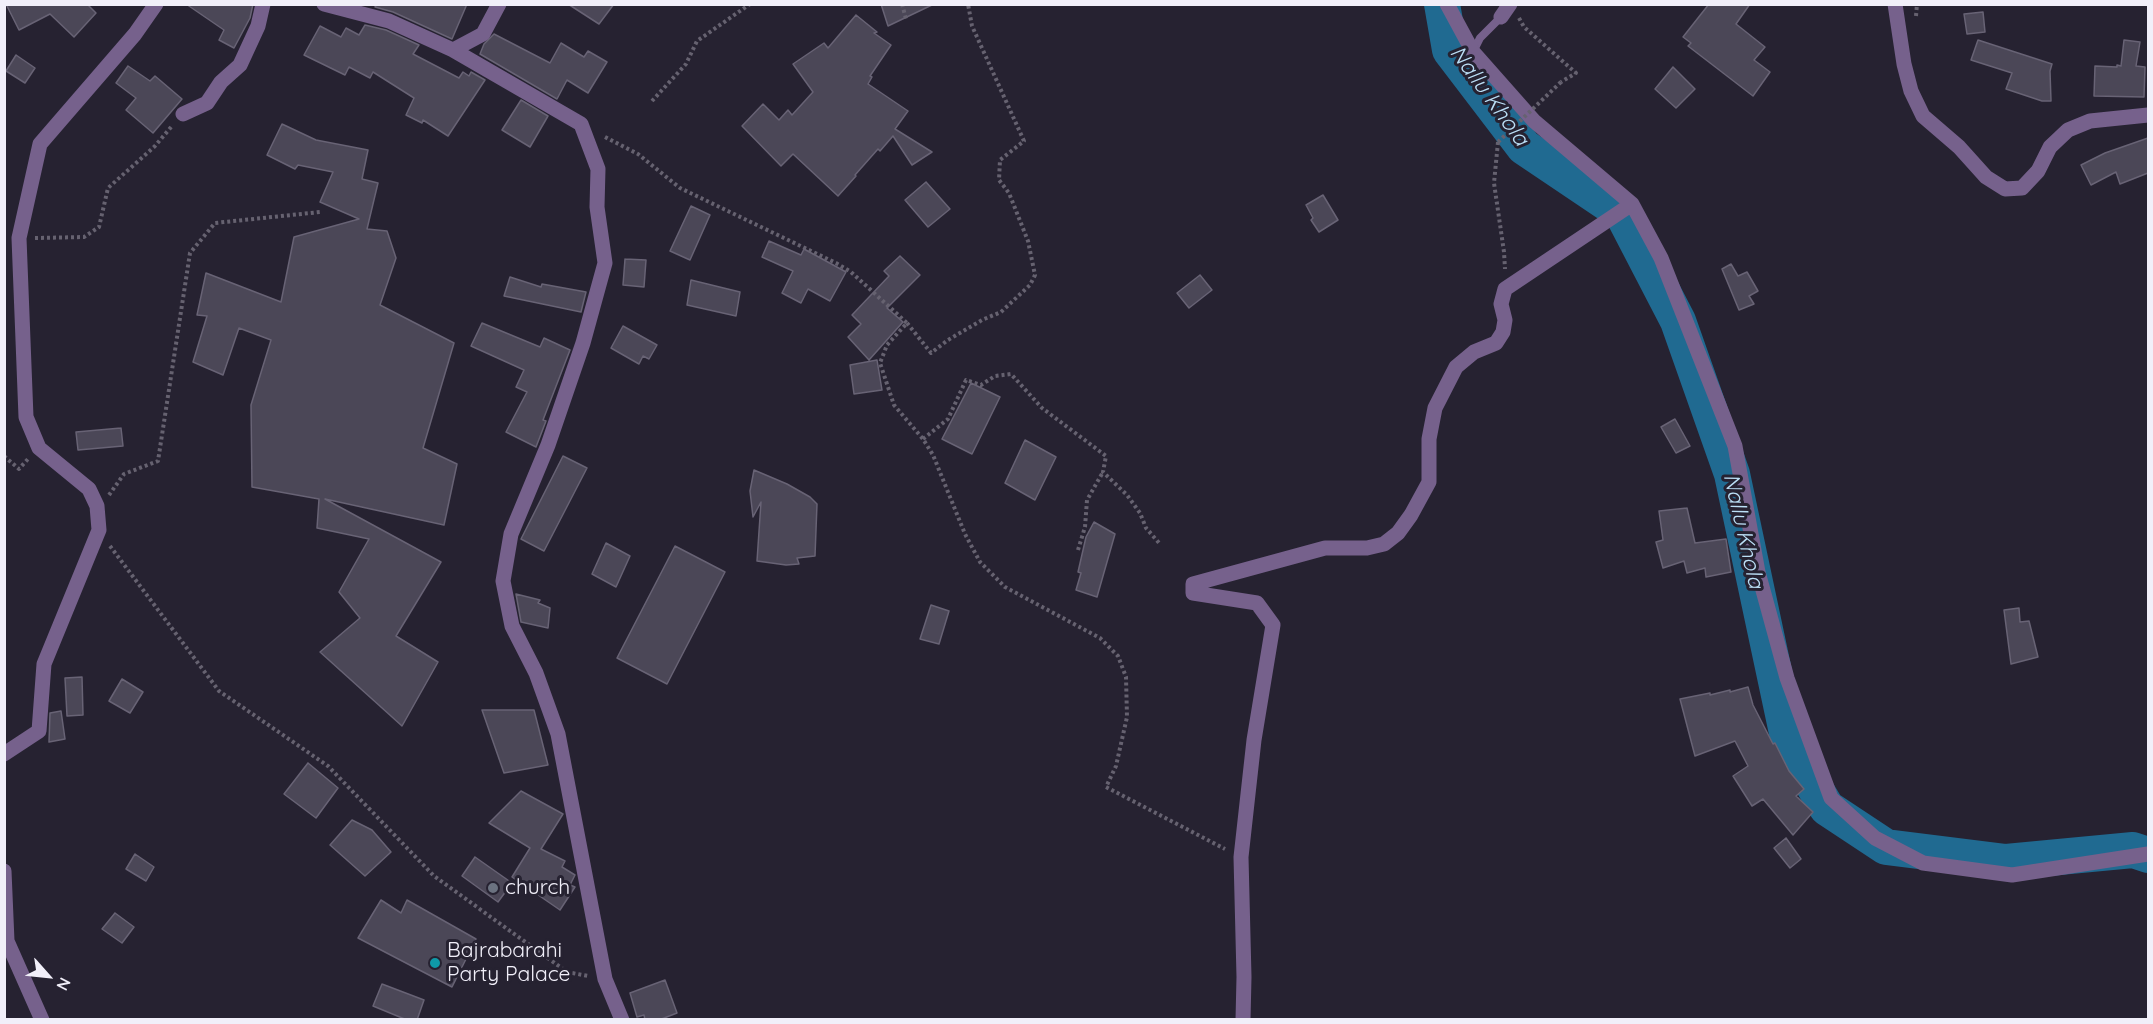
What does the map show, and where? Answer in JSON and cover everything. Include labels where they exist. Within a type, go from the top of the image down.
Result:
[{"type":"street","points":[[4,754],[39,730],[44,664],[99,530],[97,506],[89,489],[39,448],[27,417],[20,238],[40,144],[135,34],[156,4]]},
{"type":"street","points":[[183,114],[207,103],[221,82],[240,65],[258,26],[263,4]]},
{"type":"street","points":[[324,4],[389,21],[453,50],[581,123],[598,169],[597,207],[605,263],[583,343],[551,435],[511,534],[503,582],[512,626],[536,673],[558,734],[604,979],[622,1020]]},
{"type":"street","points":[[453,50],[483,34],[499,4]]},
{"type":"street","points":[[1447,4],[1473,52],[1534,121],[1632,204],[1661,258],[1735,446],[1758,572],[1787,678],[1831,798],[1875,838],[1923,863],[2012,875],[2148,854]]},
{"type":"street","points":[[1895,4],[1904,64],[1911,91],[1923,116],[1959,147],[1986,177],[2005,189],[2022,188],[2038,171],[2050,147],[2068,130],[2090,121],[2148,115]]},
{"type":"street","points":[[1243,1020],[1241,857],[1254,740],[1273,625],[1257,603],[1193,593],[1193,584],[1325,548],[1367,548],[1384,544],[1398,533],[1429,482],[1429,439],[1435,408],[1456,367],[1474,352],[1496,343],[1503,332],[1505,320],[1501,304],[1505,289],[1632,204]]},
{"type":"street","points":[[4,871],[7,941],[42,1020]]},
{"type":"lane","points":[[1473,52],[1480,38],[1509,11]]},
{"type":"path","points":[[652,101],[686,64],[697,41],[750,4]]},
{"type":"path","points":[[902,4],[906,19]]},
{"type":"path","points":[[581,123],[638,154],[680,188],[844,267],[907,323],[931,353],[948,339],[1001,312],[1030,285],[1035,275],[1028,241],[1009,193],[999,180],[1000,160],[1024,141],[972,26],[968,4]]},
{"type":"path","points":[[1505,289],[1504,252],[1494,183],[1498,142],[1561,82],[1576,73],[1509,11]]},
{"type":"path","points":[[20,238],[84,237],[99,227],[108,188],[155,146],[183,114]]},
{"type":"path","points":[[89,489],[105,499],[124,474],[158,461],[190,252],[215,223],[320,212]]},
{"type":"path","points":[[907,323],[887,345],[880,363],[894,405],[923,439],[933,455],[980,562],[1005,587],[1100,638],[1118,656],[1126,677],[1127,717],[1116,766],[1106,787],[1241,857]]},
{"type":"path","points":[[923,439],[948,418],[966,380],[981,385],[995,376],[1011,374],[1042,408],[1106,456],[1103,472],[1087,500],[1078,550]]},
{"type":"path","points":[[4,456],[19,469],[39,448]]},
{"type":"path","points":[[1103,472],[1127,495],[1140,513],[1146,528],[1160,544]]},
{"type":"path","points":[[99,530],[219,691],[328,766],[434,876],[567,972],[604,979]]},
{"type":"building","points":[[6,4],[87,4],[96,13],[74,37],[50,14],[19,30]]},
{"type":"building","points":[[186,4],[253,4],[250,18],[234,48],[219,40],[224,30]]},
{"type":"building","points":[[377,4],[467,4],[452,39],[393,12],[375,7]]},
{"type":"building","points":[[568,4],[614,4],[599,24]]},
{"type":"building","points":[[881,4],[934,4],[888,26]]},
{"type":"building","points":[[1709,4],[1750,4],[1736,24],[1765,47],[1754,60],[1770,72],[1753,96],[1688,46],[1691,43],[1683,37]]},
{"type":"building","points":[[1983,12],[1985,32],[1967,34],[1964,14]]},
{"type":"building","points":[[856,15],[877,32],[874,33],[891,45],[870,76],[872,77],[868,84],[908,111],[895,129],[932,152],[912,165],[893,136],[880,151],[878,149],[838,196],[793,154],[781,166],[742,126],[763,104],[779,120],[788,110],[792,115],[813,92],[793,64],[824,43],[828,48]]},
{"type":"building","points":[[365,25],[386,30],[419,45],[413,54],[459,78],[463,72],[469,76],[471,72],[485,80],[448,136],[423,120],[422,123],[406,115],[414,98],[373,72],[370,78],[349,67],[345,75],[304,55],[320,26],[341,37],[346,28],[359,35]]},
{"type":"building","points":[[494,34],[550,63],[561,43],[584,57],[588,51],[607,62],[588,93],[567,80],[557,99],[480,54],[484,44]]},
{"type":"building","points":[[1978,40],[2052,64],[2050,71],[2051,101],[2042,101],[2006,89],[2012,73],[1971,60]]},
{"type":"building","points":[[2124,40],[2140,42],[2136,66],[2145,67],[2144,97],[2094,96],[2095,66],[2121,66]]},
{"type":"building","points":[[16,55],[35,68],[25,83],[6,71]]},
{"type":"building","points":[[128,66],[150,81],[155,76],[182,99],[153,133],[126,110],[136,98],[116,83]]},
{"type":"building","points":[[1673,67],[1695,89],[1676,108],[1655,89]]},
{"type":"building","points":[[521,100],[548,116],[530,147],[502,130]]},
{"type":"building","points":[[282,124],[316,140],[368,150],[362,179],[378,183],[367,229],[387,231],[396,258],[380,305],[454,343],[423,448],[457,464],[444,525],[325,499],[441,562],[396,636],[438,662],[402,726],[320,652],[360,618],[339,592],[369,539],[317,528],[319,499],[252,487],[251,405],[271,340],[239,328],[223,375],[193,362],[207,316],[197,315],[206,273],[281,302],[294,237],[359,219],[320,202],[333,172],[298,165],[295,169],[267,155]]},
{"type":"building","points":[[2148,138],[2148,173],[2120,184],[2116,172],[2091,185],[2081,165],[2105,153]]},
{"type":"building","points":[[926,182],[950,209],[928,227],[905,200]]},
{"type":"building","points":[[1323,195],[1338,220],[1319,232],[1311,220],[1313,218],[1306,205]]},
{"type":"building","points":[[691,206],[710,215],[690,260],[670,251]]},
{"type":"building","points":[[769,241],[801,255],[804,249],[846,272],[830,301],[808,289],[801,303],[782,293],[793,271],[762,257]]},
{"type":"building","points":[[900,256],[920,275],[887,308],[903,322],[869,360],[848,337],[861,324],[852,315],[889,276],[884,271]]},
{"type":"building","points":[[625,259],[646,260],[644,287],[623,285]]},
{"type":"building","points":[[1731,264],[1738,276],[1747,272],[1758,291],[1749,296],[1754,304],[1739,310],[1722,269]]},
{"type":"building","points":[[1200,275],[1212,290],[1189,308],[1177,293]]},
{"type":"building","points":[[510,277],[541,287],[542,284],[586,292],[581,312],[504,296]]},
{"type":"building","points":[[691,280],[740,292],[736,316],[687,305]]},
{"type":"building","points":[[482,323],[540,347],[544,338],[570,350],[543,420],[546,421],[536,447],[506,432],[527,392],[516,387],[524,370],[471,346]]},
{"type":"building","points":[[623,326],[657,345],[649,359],[643,356],[639,364],[611,348]]},
{"type":"building","points":[[877,360],[882,390],[854,394],[850,365]]},
{"type":"building","points":[[971,383],[1000,397],[972,454],[942,439]]},
{"type":"building","points":[[1675,419],[1690,446],[1676,453],[1661,427]]},
{"type":"building","points":[[121,428],[123,446],[78,450],[76,432]]},
{"type":"building","points":[[1025,440],[1056,457],[1035,500],[1005,483]]},
{"type":"building","points":[[563,456],[587,468],[544,551],[521,539]]},
{"type":"building","points":[[754,470],[787,484],[810,497],[817,504],[815,556],[797,558],[799,564],[786,565],[757,561],[761,502],[753,517],[750,491]]},
{"type":"building","points":[[1687,508],[1695,543],[1726,539],[1731,572],[1706,577],[1705,568],[1687,573],[1684,561],[1663,568],[1656,542],[1663,540],[1659,511]]},
{"type":"building","points":[[1094,522],[1115,534],[1097,597],[1076,590],[1086,537]]},
{"type":"building","points":[[606,543],[630,556],[616,587],[592,574]]},
{"type":"building","points":[[675,546],[725,572],[667,684],[617,658]]},
{"type":"building","points":[[516,594],[540,600],[538,603],[550,608],[548,628],[521,622]]},
{"type":"building","points":[[931,605],[949,611],[939,644],[920,639]]},
{"type":"building","points":[[2019,608],[2020,622],[2029,621],[2038,657],[2011,664],[2004,610]]},
{"type":"building","points":[[82,677],[83,715],[67,716],[65,678]]},
{"type":"building","points":[[122,679],[143,692],[130,713],[109,701]]},
{"type":"building","points":[[1748,687],[1753,705],[1773,744],[1775,743],[1789,771],[1804,789],[1796,796],[1813,812],[1793,835],[1763,799],[1752,806],[1733,776],[1748,766],[1735,741],[1695,756],[1680,699]]},
{"type":"building","points":[[482,710],[534,710],[548,765],[504,773]]},
{"type":"building","points":[[61,711],[65,739],[49,742],[50,713]]},
{"type":"building","points":[[308,763],[338,788],[316,818],[284,794]]},
{"type":"building","points":[[521,791],[563,814],[541,849],[565,861],[562,867],[575,875],[570,885],[575,887],[560,910],[512,877],[530,848],[489,823]]},
{"type":"building","points":[[352,820],[372,830],[391,852],[365,876],[330,845]]},
{"type":"building","points":[[1786,838],[1801,859],[1790,868],[1774,848]]},
{"type":"building","points":[[135,854],[154,867],[146,881],[126,869]]},
{"type":"building","points":[[475,857],[512,883],[498,902],[462,876]]},
{"type":"building","name":"Bajrabarahi Party Palace","points":[[381,900],[401,913],[407,900],[476,939],[452,987],[358,938]]},
{"type":"building","points":[[115,913],[134,927],[122,943],[102,929]]},
{"type":"building","points":[[665,980],[677,1013],[659,1020],[645,1020],[644,1015],[637,1017],[630,993]]},
{"type":"building","points":[[382,984],[424,1000],[417,1020],[407,1020],[373,1006]]},
{"type":"waterway","name":"Nallu Khola","points":[[1442,4],[1450,50],[1524,147],[1622,213],[1678,321],[1732,474],[1790,747],[1827,808],[1886,847],[2006,862],[2133,850],[2148,855]]},
{"type":"place","name":"church","points":[[493,888]]},
{"type":"place","name":"Bajrabarahi Party Palace","points":[[435,963]]}]
